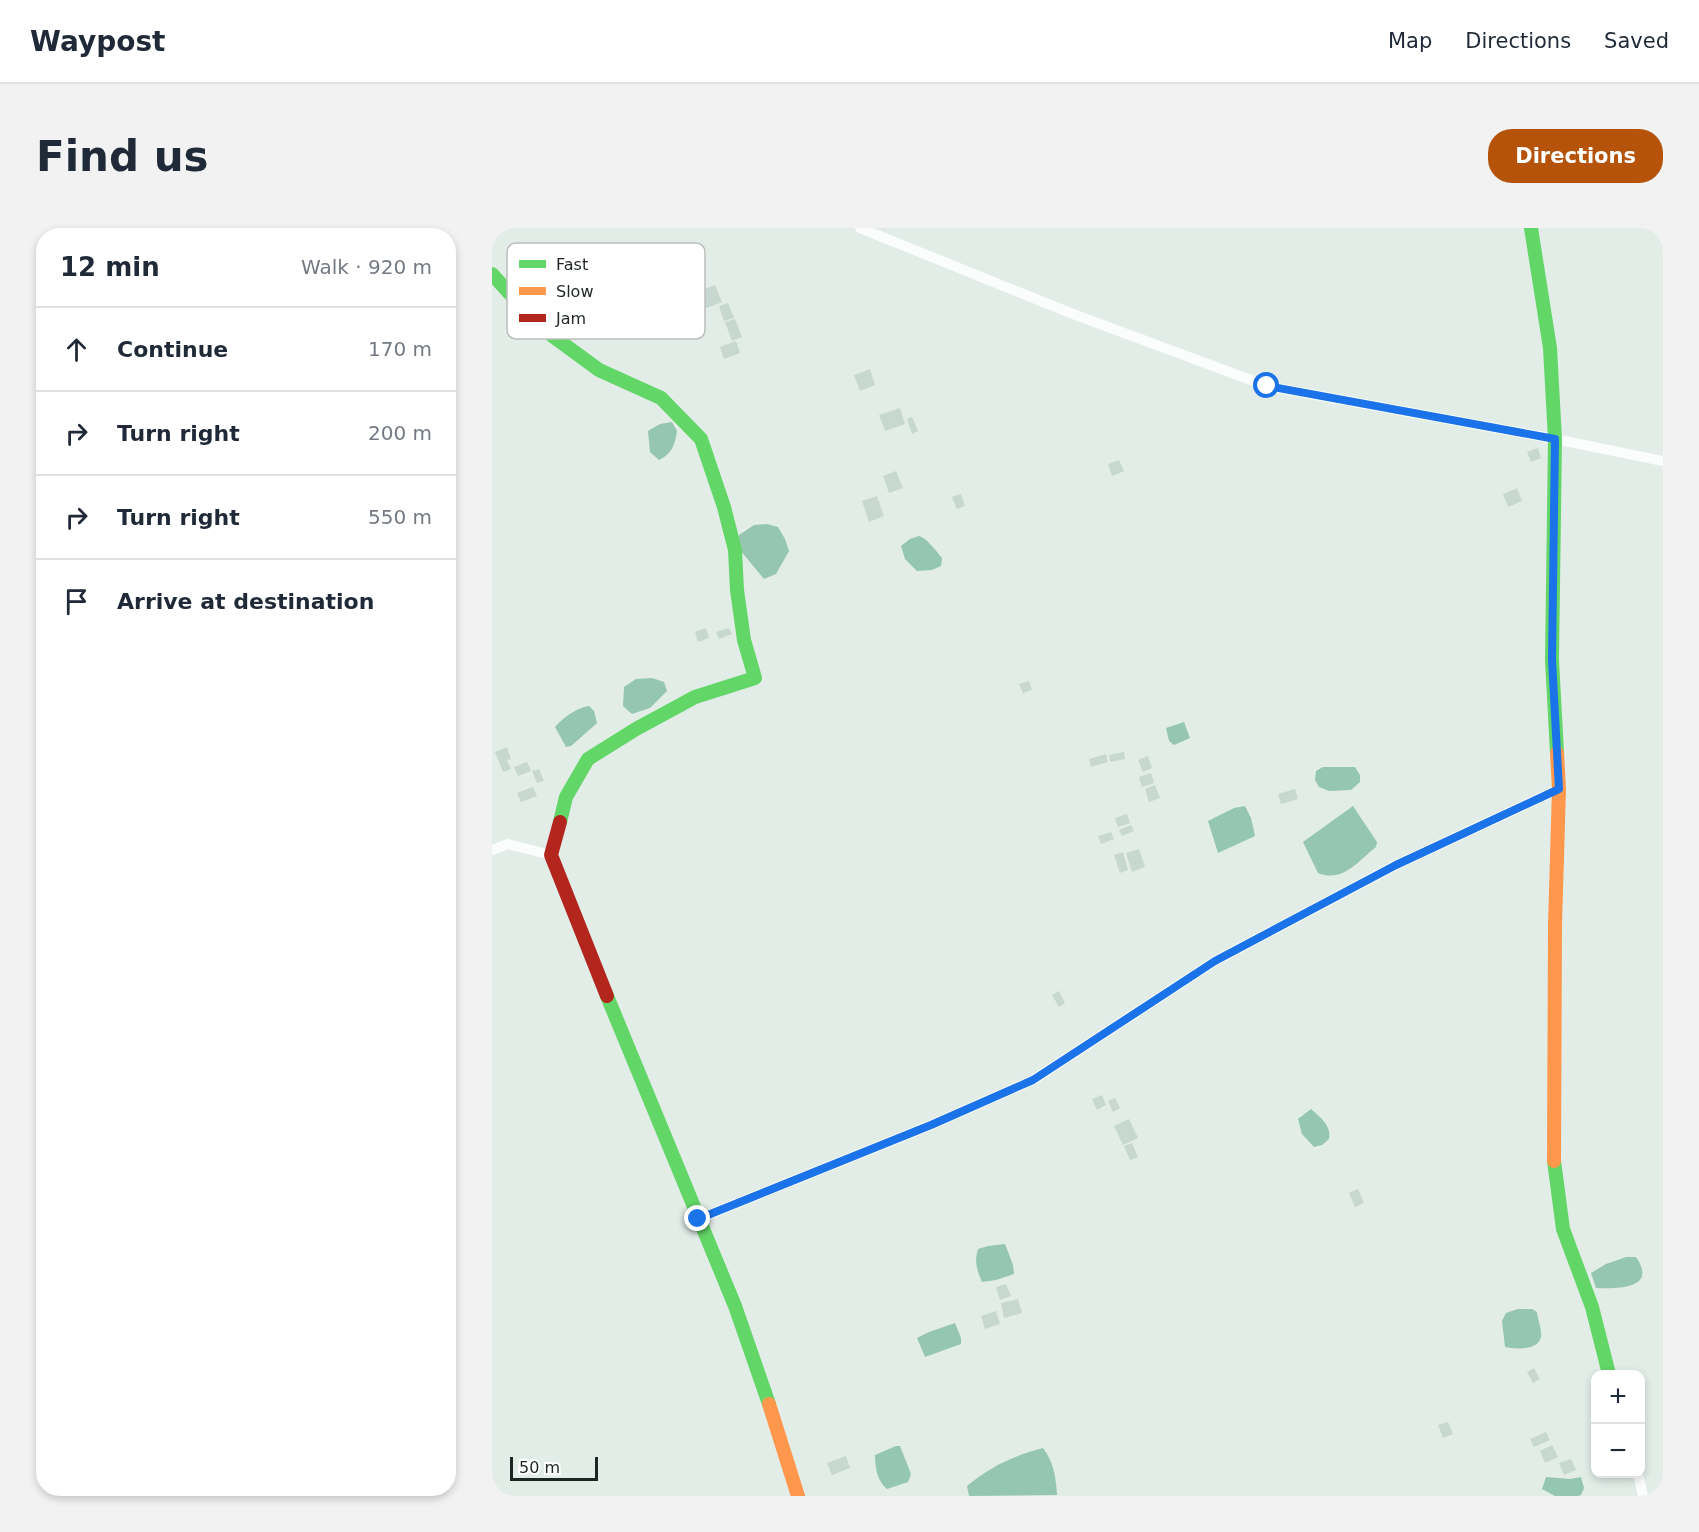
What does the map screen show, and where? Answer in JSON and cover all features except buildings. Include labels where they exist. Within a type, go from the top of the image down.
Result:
[{"type":"main road","points":[[1531,228],[1551,348],[1555,439],[1552,660],[1559,789],[1555,925],[1554,1164],[1563,1229],[1592,1307],[1608,1370]]},
{"type":"main road","points":[[492,274],[507,291]]},
{"type":"main road","points":[[557,339],[599,369],[661,398],[700,439],[724,507],[735,550],[737,590],[744,640],[754,678],[695,697],[636,729],[588,759],[566,797],[551,855],[589,953],[735,1306],[757,1364],[798,1496]]},
{"type":"street","points":[[860,228],[1072,314],[1267,386],[1663,461]]},
{"type":"street","points":[[698,1219],[912,1133],[1033,1080],[1215,961],[1396,865],[1559,789]]},
{"type":"street","points":[[492,850],[508,844],[551,855]]},
{"type":"street","points":[[1639,1478],[1643,1496]]},
{"type":"shaded area","points":[[672,422],[677,431],[674,444],[670,452],[659,460],[650,452],[648,431],[660,424]]},
{"type":"shaded area","points":[[767,524],[778,527],[789,551],[776,574],[764,579],[740,550],[739,535],[754,525]]},
{"type":"shaded area","points":[[919,536],[928,542],[942,558],[941,566],[932,570],[917,571],[905,559],[901,546]]},
{"type":"shaded area","points":[[652,678],[664,682],[667,691],[650,708],[632,714],[623,706],[624,687],[636,679]]},
{"type":"shaded area","points":[[589,706],[594,711],[597,723],[571,746],[566,747],[555,727],[570,714]]},
{"type":"shaded area","points":[[1184,722],[1190,738],[1174,745],[1169,741],[1166,728]]},
{"type":"shaded area","points":[[1323,767],[1355,767],[1360,775],[1360,782],[1351,790],[1329,791],[1319,787],[1315,780],[1316,771]]},
{"type":"shaded area","points":[[1245,806],[1251,818],[1255,836],[1218,853],[1208,821],[1234,808]]},
{"type":"shaded area","points":[[1353,806],[1377,842],[1376,847],[1343,873],[1327,875],[1318,873],[1303,842]]},
{"type":"shaded area","points":[[1311,1109],[1329,1130],[1329,1139],[1322,1145],[1314,1147],[1302,1134],[1298,1119]]},
{"type":"shaded area","points":[[1005,1244],[1014,1274],[982,1282],[976,1258],[978,1249]]},
{"type":"shaded area","points":[[1626,1257],[1636,1257],[1642,1268],[1639,1281],[1624,1287],[1596,1288],[1591,1273],[1606,1264]]},
{"type":"shaded area","points":[[1518,1309],[1532,1309],[1537,1312],[1541,1337],[1536,1345],[1520,1348],[1505,1347],[1502,1321],[1506,1313]]},
{"type":"shaded area","points":[[955,1323],[961,1344],[925,1357],[917,1338]]},
{"type":"shaded area","points":[[900,1446],[911,1474],[908,1482],[887,1489],[877,1474],[875,1455]]},
{"type":"shaded area","points":[[1043,1448],[1052,1465],[1057,1495],[969,1496],[967,1486],[994,1467],[1022,1454]]},
{"type":"shaded area","points":[[1546,1477],[1570,1479],[1581,1477],[1584,1488],[1578,1496],[1555,1496],[1542,1489]]},
{"type":"traffic: fast","points":[[1531,228],[1550,348],[1555,439],[1552,660],[1557,753]]},
{"type":"traffic: fast","points":[[492,274],[507,291]]},
{"type":"traffic: fast","points":[[557,339],[599,370],[661,398],[701,439],[724,507],[735,550],[737,590],[744,640],[755,678],[695,697],[636,729],[588,759],[566,797],[560,822]]},
{"type":"traffic: fast","points":[[607,996],[735,1306],[769,1404]]},
{"type":"traffic: fast","points":[[1554,1161],[1563,1229],[1592,1307],[1608,1370]]},
{"type":"traffic: slow","points":[[1554,1161],[1555,925],[1559,789],[1557,753]]},
{"type":"traffic: slow","points":[[769,1404],[798,1496]]},
{"type":"traffic: jam","points":[[560,822],[551,855],[607,996]]},
{"type":"route","points":[[698,1219],[931,1125],[1033,1080],[1215,961],[1396,865],[1559,789],[1552,660],[1555,439],[1267,386]]}]
